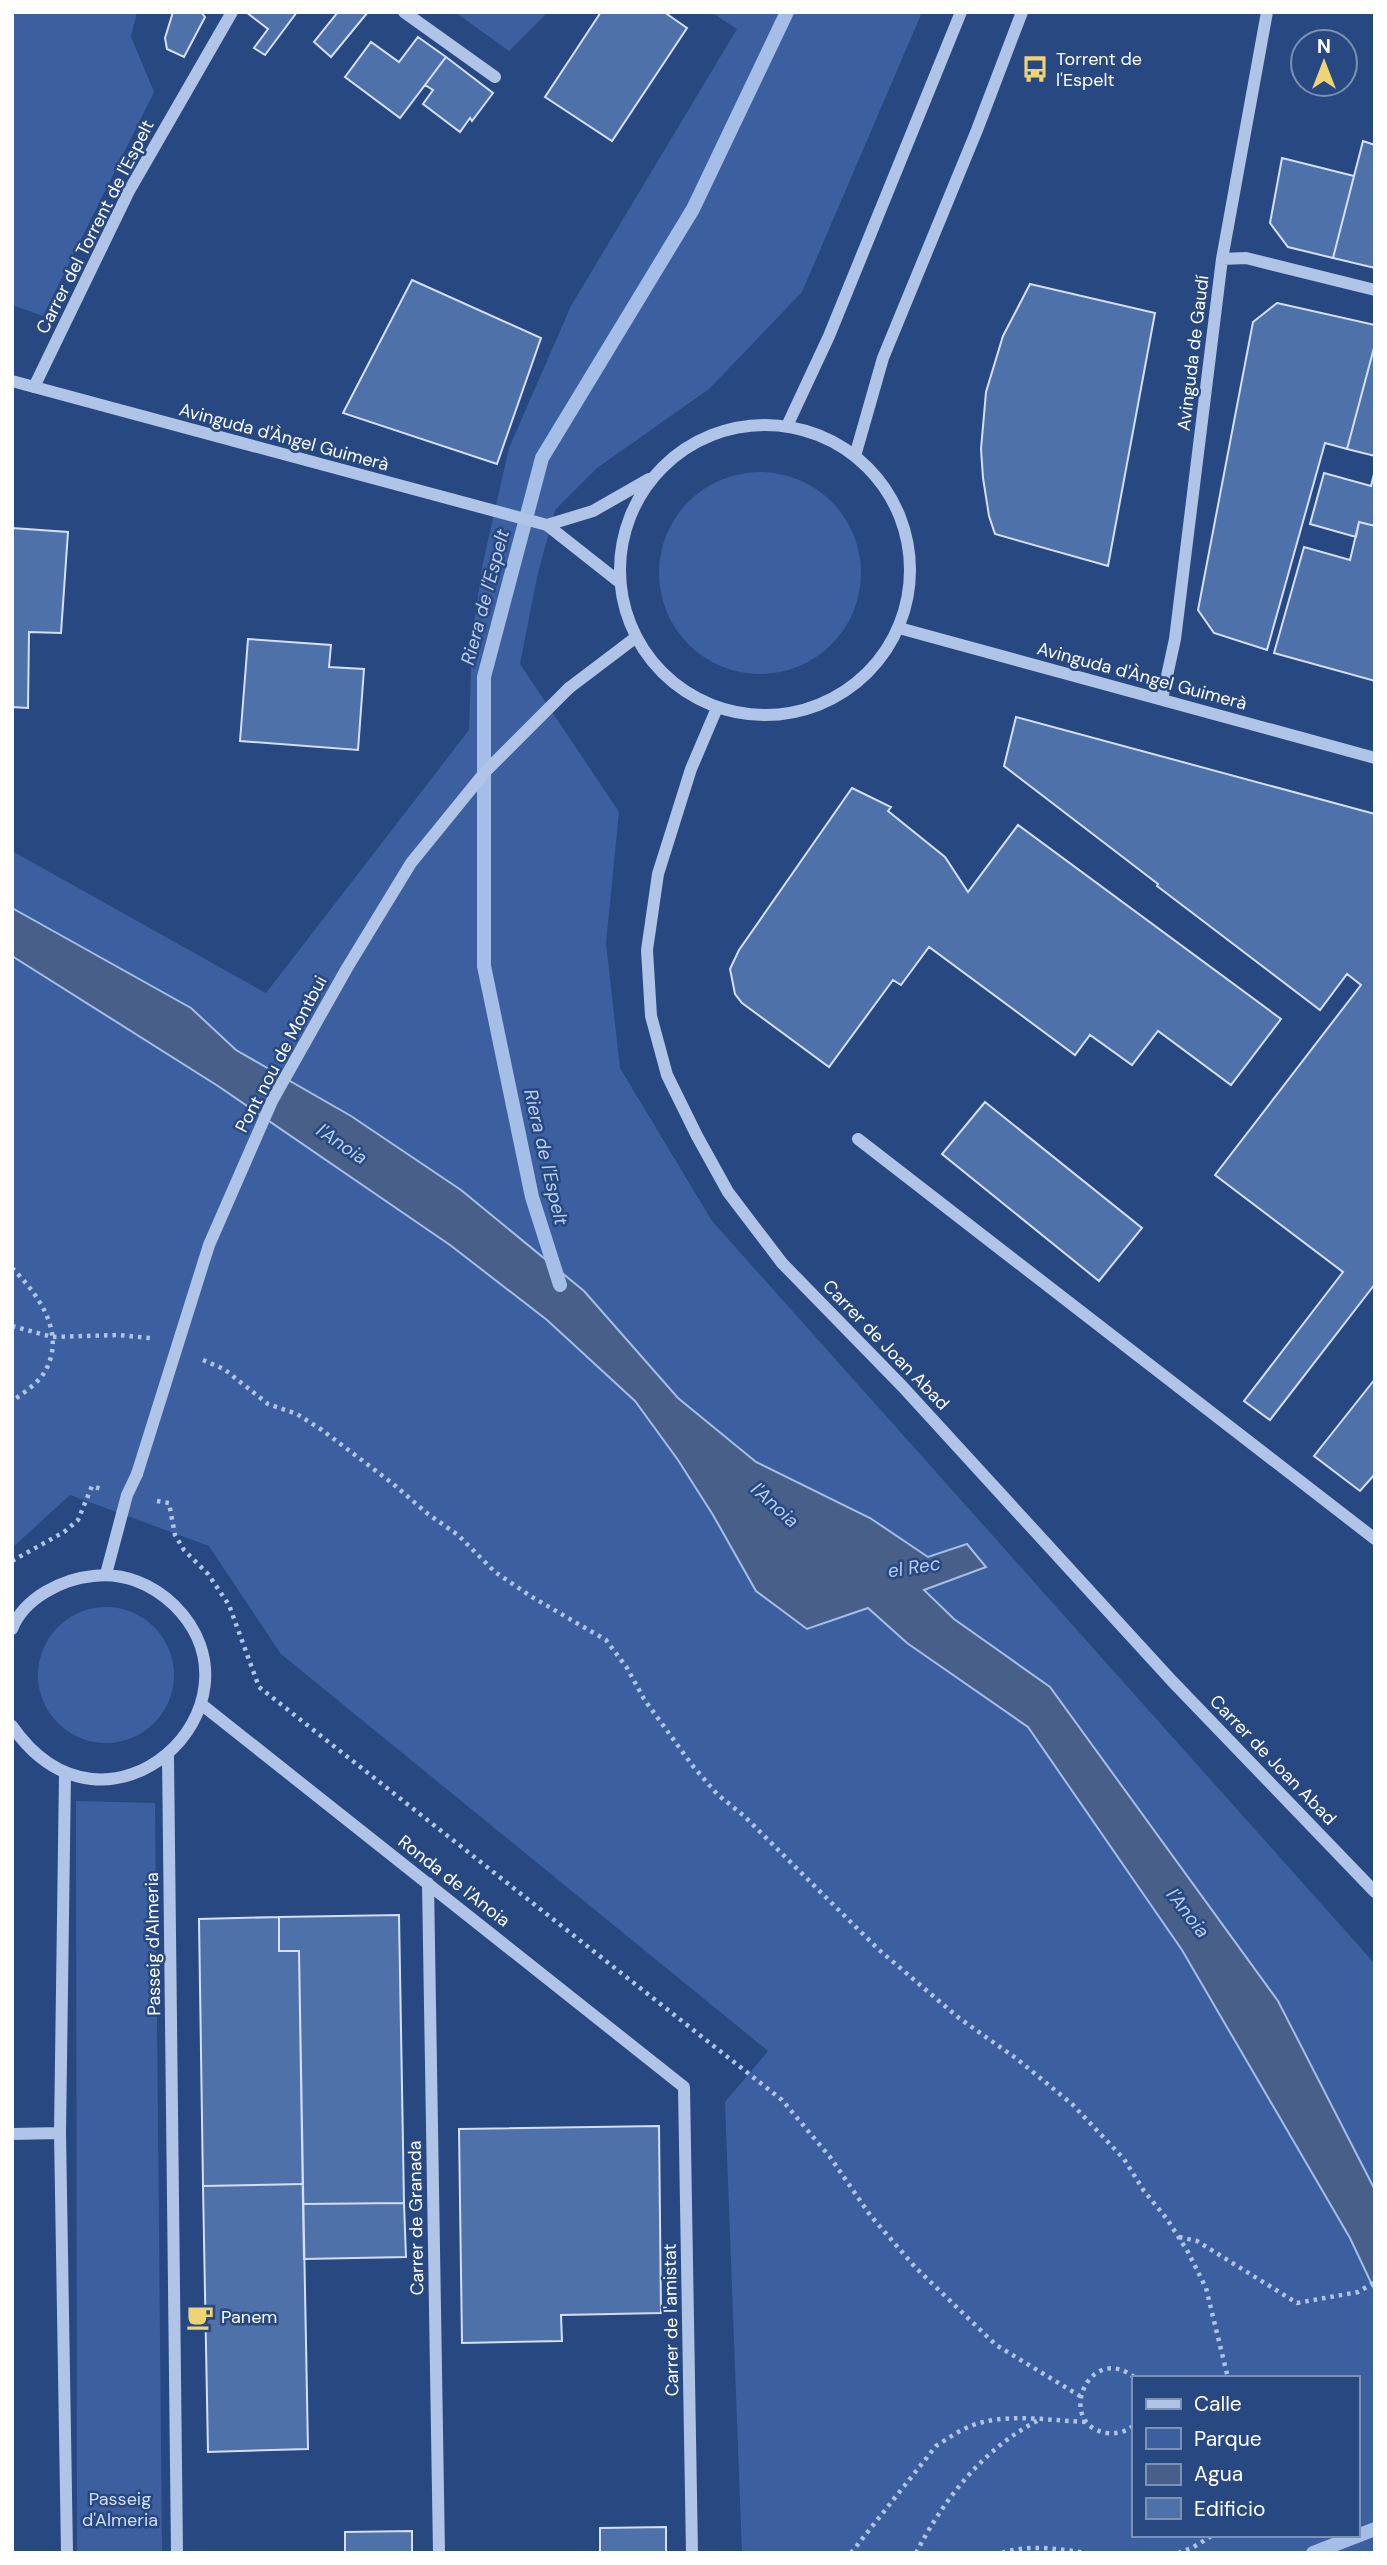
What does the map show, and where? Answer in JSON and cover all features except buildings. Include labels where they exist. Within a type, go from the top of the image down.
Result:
[{"type":"street","name":"Carrer del Torrent de l'Espelt","points":[[34,387],[129,191],[232,12]]},
{"type":"street","points":[[404,12],[495,78]]},
{"type":"street","points":[[787,426],[828,337],[961,12]]},
{"type":"street","points":[[855,456],[883,358],[977,130],[1022,12]]},
{"type":"street","name":"Avinguda de Gaudí","points":[[1161,699],[1175,639],[1223,259],[1267,12]]},
{"type":"street","points":[[1223,259],[1247,258],[1375,290]]},
{"type":"street","name":"Avinguda d'Àngel Guimerà","points":[[12,381],[547,526],[618,580]]},
{"type":"street","points":[[547,526],[593,511],[652,477],[690,445],[737,427],[787,426],[811,432],[855,456],[882,483],[901,517],[910,553],[909,592],[899,628],[880,659],[855,685],[824,703],[789,714],[752,715],[717,708],[684,692],[656,668],[635,638],[624,610],[618,580],[621,544],[632,508],[652,477]]},
{"type":"street","name":"Avinguda d'Àngel Guimerà","points":[[899,628],[1375,758]]},
{"type":"street","name":"Pont nou de Montbui","points":[[106,1574],[127,1495],[137,1474],[209,1245],[272,1101],[347,968],[411,863],[485,772],[569,688],[635,638]]},
{"type":"street","name":"Carrer de Joan Abad","points":[[717,708],[691,769],[657,874],[647,950],[651,1016],[667,1075],[697,1136],[729,1192],[782,1263],[902,1386],[1172,1681],[1375,1892]]},
{"type":"street","points":[[858,1139],[1375,1539]]},
{"type":"street","points":[[12,1629],[31,1602],[54,1587],[79,1577],[106,1574],[136,1580],[164,1595],[185,1616],[199,1644],[205,1674],[201,1704],[188,1733],[168,1756],[145,1770],[119,1778],[92,1779],[65,1773],[43,1761],[25,1745],[12,1726]]},
{"type":"street","name":"Ronda de l'Anoia","points":[[201,1704],[684,2087]]},
{"type":"street","name":"Passeig d'Almeria","points":[[168,1756],[177,2553]]},
{"type":"street","points":[[65,1773],[60,2133],[67,2553]]},
{"type":"street","name":"Carrer de Granada","points":[[428,1883],[439,2553]]},
{"type":"street","name":"Carrer de l'amistat","points":[[684,2087],[692,2553]]},
{"type":"street","points":[[12,2134],[60,2133]]},
{"type":"path","points":[[12,1268],[43,1304],[50,1320],[52,1337],[50,1362],[41,1378],[12,1401]]},
{"type":"path","points":[[12,1326],[52,1337],[152,1338],[224,1369],[268,1404],[297,1414],[322,1430],[458,1535],[495,1572],[606,1640],[627,1668],[643,1699],[717,1794],[744,1816],[878,1949],[959,2018],[1017,2059],[1072,2104],[1124,2159],[1178,2236],[1206,2288],[1228,2376]]},
{"type":"path","points":[[12,1561],[64,1532],[78,1521],[92,1486],[169,1503],[175,1535],[184,1549],[208,1574],[229,1605],[259,1687],[782,2100],[830,2157],[870,2215],[915,2267],[996,2345],[1080,2396]]},
{"type":"path","points":[[1178,2236],[1197,2241],[1297,2303],[1358,2292],[1375,2282]]},
{"type":"path","points":[[1132,2376],[1122,2370],[1104,2370],[1088,2379],[1080,2396],[1082,2414],[1094,2428],[1112,2434],[1121,2433],[1132,2427]]},
{"type":"path","points":[[851,2553],[936,2446],[950,2437],[982,2422],[998,2420],[1087,2422]]},
{"type":"path","points":[[916,2553],[943,2507],[970,2474],[1004,2441],[1038,2420]]},
{"type":"path","points":[[1178,2553],[1210,2537]]},
{"type":"path","points":[[1002,2553],[1019,2547],[1087,2553]]},
{"type":"green space","points":[[12,12],[137,12],[131,37],[154,92],[43,316],[12,305]]},
{"type":"green space","points":[[455,12],[548,12],[509,51]]},
{"type":"green space","points":[[711,12],[922,12],[802,292],[709,389],[597,468],[555,510],[537,577],[520,664],[619,812],[606,943],[620,1068],[712,1221],[1375,1964],[1375,2190],[1278,2001],[1050,1687],[954,1619],[924,1590],[985,1567],[967,1544],[929,1557],[870,1518],[756,1462],[678,1398],[584,1291],[351,1116],[236,1050],[191,1008],[12,908],[12,851],[266,993],[469,730],[472,639],[482,567],[509,448],[571,306],[737,29]]},
{"type":"green space","points":[[760,472],[799,480],[816,489],[831,502],[844,517],[853,534],[861,573],[853,612],[844,629],[831,644],[816,657],[799,666],[760,674],[721,666],[704,657],[689,644],[676,629],[667,612],[659,573],[667,534],[676,517],[689,502],[704,489],[721,480]]},
{"type":"green space","points":[[12,956],[218,1086],[450,1245],[547,1320],[635,1401],[678,1460],[713,1515],[807,1629],[868,1608],[907,1643],[1028,1727],[1182,1950],[1350,2238],[1375,2291],[1375,2553],[742,2553],[725,2102],[768,2051],[281,1654],[209,1546],[70,1495],[12,1548]]},
{"type":"green space","points":[[106,1607],[132,1612],[154,1627],[169,1649],[174,1675],[169,1701],[154,1723],[132,1738],[106,1743],[80,1738],[58,1723],[43,1701],[38,1675],[43,1649],[58,1627],[80,1612]]},
{"type":"green space","name":"Passeig d'Almeria","points":[[76,1801],[155,1803],[162,2553],[77,2553]]},
{"type":"water","points":[[12,908],[191,1008],[236,1050],[351,1116],[461,1190],[584,1291],[678,1398],[756,1462],[870,1518],[928,1557],[967,1544],[986,1567],[924,1590],[954,1619],[1050,1687],[1278,2001],[1375,2190],[1375,2291],[1350,2238],[1182,1950],[1028,1727],[907,1643],[868,1608],[807,1629],[756,1591],[678,1460],[635,1401],[547,1320],[450,1245],[218,1086],[12,956]]},
{"type":"waterway","name":"Riera de l'Espelt","points":[[560,1285],[532,1197],[484,966],[484,677],[542,458],[693,209],[787,12]]},
{"type":"waterway","points":[[1359,2535],[1375,2529]]},
{"type":"waterway","points":[[1313,2553],[1354,2537]]},
{"type":"place","name":"Torrent de l'Espelt","points":[[1035,69]]},
{"type":"place","name":"Panem","points":[[200,2317]]},
{"type":"water label","name":"l'Anoia","points":[[342,1144]]},
{"type":"water label","name":"l'Anoia","points":[[775,1505]]},
{"type":"water label","name":"el Rec","points":[[914,1567]]},
{"type":"water label","name":"l'Anoia","points":[[1188,1913]]}]
